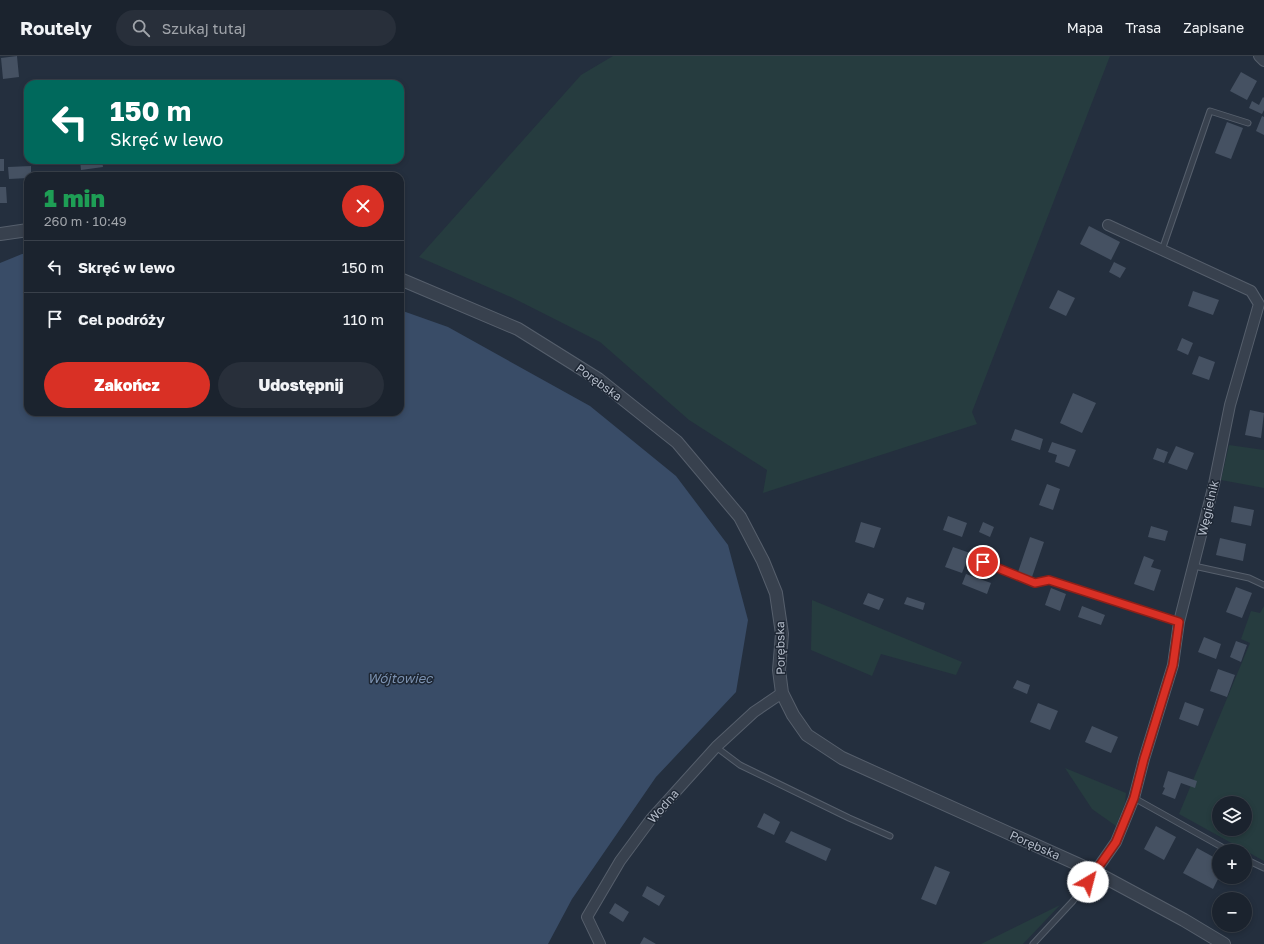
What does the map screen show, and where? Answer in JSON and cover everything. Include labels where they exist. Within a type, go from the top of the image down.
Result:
[{"type":"street","points":[[1258,56],[1264,61]]},
{"type":"street","name":"Węgielnik","points":[[1095,872],[1116,842],[1134,798],[1144,759],[1173,665],[1179,622],[1214,484],[1230,405],[1259,304],[1251,291],[1108,225]]},
{"type":"street","points":[[0,234],[24,231]]},
{"type":"street","name":"Porębska","points":[[404,281],[518,329],[598,379],[677,442],[740,517],[763,561],[776,593],[782,634],[779,670],[782,693],[793,715],[807,735],[842,758],[1095,872],[1184,920],[1224,944]]},
{"type":"street","name":"Wodna","points":[[600,944],[587,917],[620,861],[650,819],[716,747],[754,712],[782,693]]},
{"type":"lane","points":[[1162,250],[1210,111],[1248,123]]},
{"type":"lane","points":[[983,562],[1035,583],[1049,580],[1179,622]]},
{"type":"lane","points":[[1194,566],[1242,576],[1264,585]]},
{"type":"lane","points":[[716,747],[740,765],[849,818],[890,836]]},
{"type":"lane","points":[[1134,798],[1216,844]]},
{"type":"lane","points":[[1252,862],[1264,868]]},
{"type":"lane","points":[[1033,944],[1073,901],[1095,872]]},
{"type":"green space","points":[[613,56],[1110,56],[972,412],[977,424],[763,493],[767,470],[689,420],[600,342],[513,298],[419,257],[581,75]]},
{"type":"green space","points":[[1229,445],[1264,450],[1264,488],[1221,480]]},
{"type":"green space","points":[[812,600],[962,662],[956,675],[881,654],[872,676],[811,650]]},
{"type":"green space","points":[[1264,606],[1264,861],[1252,854],[1252,844],[1233,844],[1219,836],[1252,836],[1252,796],[1212,796],[1212,832],[1179,814],[1250,643],[1241,639],[1251,611],[1260,613]]},
{"type":"green space","points":[[1065,768],[1126,793],[1125,803],[1116,826],[1092,809]]},
{"type":"green space","points":[[1060,905],[1023,944],[981,944]]},
{"type":"water","name":"Wójtowiec","points":[[24,254],[24,416],[404,416],[404,311],[448,327],[590,406],[676,476],[728,545],[748,620],[736,692],[656,777],[572,899],[548,944],[0,944],[0,263]]},
{"type":"building","points":[[17,56],[19,77],[3,79],[1,58]]},
{"type":"building","points":[[1241,72],[1257,81],[1247,100],[1230,91]]},
{"type":"building","points":[[1263,97],[1264,110],[1262,114],[1249,108],[1252,101],[1259,105]]},
{"type":"building","points":[[1262,116],[1264,117],[1264,135],[1256,131]]},
{"type":"building","points":[[1227,122],[1243,128],[1231,159],[1215,153]]},
{"type":"building","points":[[0,159],[4,159],[4,171],[0,171]]},
{"type":"building","points":[[80,164],[103,164],[103,167],[81,170]]},
{"type":"building","points":[[31,166],[31,172],[24,172],[24,178],[9,179],[8,167]]},
{"type":"building","points":[[0,187],[6,187],[7,203],[0,203]]},
{"type":"building","points":[[1089,226],[1120,242],[1111,260],[1080,244]]},
{"type":"building","points":[[1114,262],[1126,268],[1120,278],[1109,272]]},
{"type":"building","points":[[1058,290],[1075,298],[1066,316],[1049,308]]},
{"type":"building","points":[[1193,291],[1219,300],[1213,315],[1188,306]]},
{"type":"building","points":[[1182,338],[1193,343],[1188,355],[1177,350]]},
{"type":"building","points":[[1199,356],[1215,362],[1209,380],[1192,374]]},
{"type":"building","points":[[1073,393],[1096,403],[1082,433],[1060,423]]},
{"type":"building","points":[[1250,410],[1264,413],[1261,438],[1245,435]]},
{"type":"building","points":[[1015,429],[1043,439],[1040,450],[1011,440]]},
{"type":"building","points":[[1052,442],[1076,450],[1069,467],[1055,462],[1057,455],[1048,452]]},
{"type":"building","points":[[1176,446],[1194,453],[1187,470],[1168,463]]},
{"type":"building","points":[[1157,448],[1168,452],[1164,463],[1153,459]]},
{"type":"building","points":[[1047,484],[1060,489],[1053,510],[1039,505]]},
{"type":"building","points":[[1234,506],[1254,510],[1251,526],[1231,522]]},
{"type":"building","points":[[948,516],[967,523],[962,537],[943,530]]},
{"type":"building","points":[[861,522],[881,528],[874,548],[855,542]]},
{"type":"building","points":[[983,522],[994,527],[990,537],[979,532]]},
{"type":"building","points":[[1151,526],[1168,531],[1165,541],[1148,537]]},
{"type":"building","points":[[1030,537],[1044,542],[1032,577],[1018,572]]},
{"type":"building","points":[[1220,538],[1246,544],[1243,561],[1216,555]]},
{"type":"building","points":[[953,547],[970,553],[962,573],[945,567]]},
{"type":"building","points":[[1144,556],[1154,560],[1151,567],[1161,570],[1154,591],[1134,584]]},
{"type":"building","points":[[966,574],[991,583],[987,594],[962,584]]},
{"type":"building","points":[[1236,587],[1252,593],[1242,618],[1226,612]]},
{"type":"building","points":[[1051,588],[1066,594],[1060,611],[1045,605]]},
{"type":"building","points":[[868,593],[884,599],[879,610],[863,604]]},
{"type":"building","points":[[907,597],[925,603],[923,610],[904,604]]},
{"type":"building","points":[[1082,606],[1105,615],[1101,625],[1078,617]]},
{"type":"building","points":[[1204,637],[1221,644],[1216,659],[1198,652]]},
{"type":"building","points":[[1236,641],[1247,645],[1241,662],[1230,657]]},
{"type":"building","points":[[1218,669],[1235,675],[1227,697],[1210,691]]},
{"type":"building","points":[[1017,680],[1030,685],[1027,694],[1013,688]]},
{"type":"building","points":[[1185,702],[1204,709],[1198,726],[1179,719]]},
{"type":"building","points":[[1038,703],[1058,711],[1050,730],[1030,722]]},
{"type":"building","points":[[1092,726],[1118,737],[1111,753],[1085,742]]},
{"type":"building","points":[[1168,771],[1197,781],[1195,788],[1181,783],[1175,799],[1162,794],[1165,788],[1163,787]]},
{"type":"building","points":[[764,813],[780,822],[774,835],[757,827]]},
{"type":"building","points":[[1156,826],[1176,837],[1164,860],[1144,849]]},
{"type":"building","points":[[791,831],[831,849],[826,861],[785,842]]},
{"type":"building","points":[[1197,848],[1212,856],[1212,884],[1216,884],[1213,889],[1183,873]]},
{"type":"building","points":[[935,866],[950,872],[936,905],[921,899]]},
{"type":"building","points":[[647,886],[665,896],[659,906],[642,896]]},
{"type":"building","points":[[615,903],[629,912],[623,922],[609,913]]},
{"type":"building","points":[[644,937],[656,944],[640,944]]},
{"type":"route","points":[[983,562],[1035,583],[1049,580],[1179,622],[1173,665],[1144,759],[1134,798],[1116,842],[1088,882]]}]
